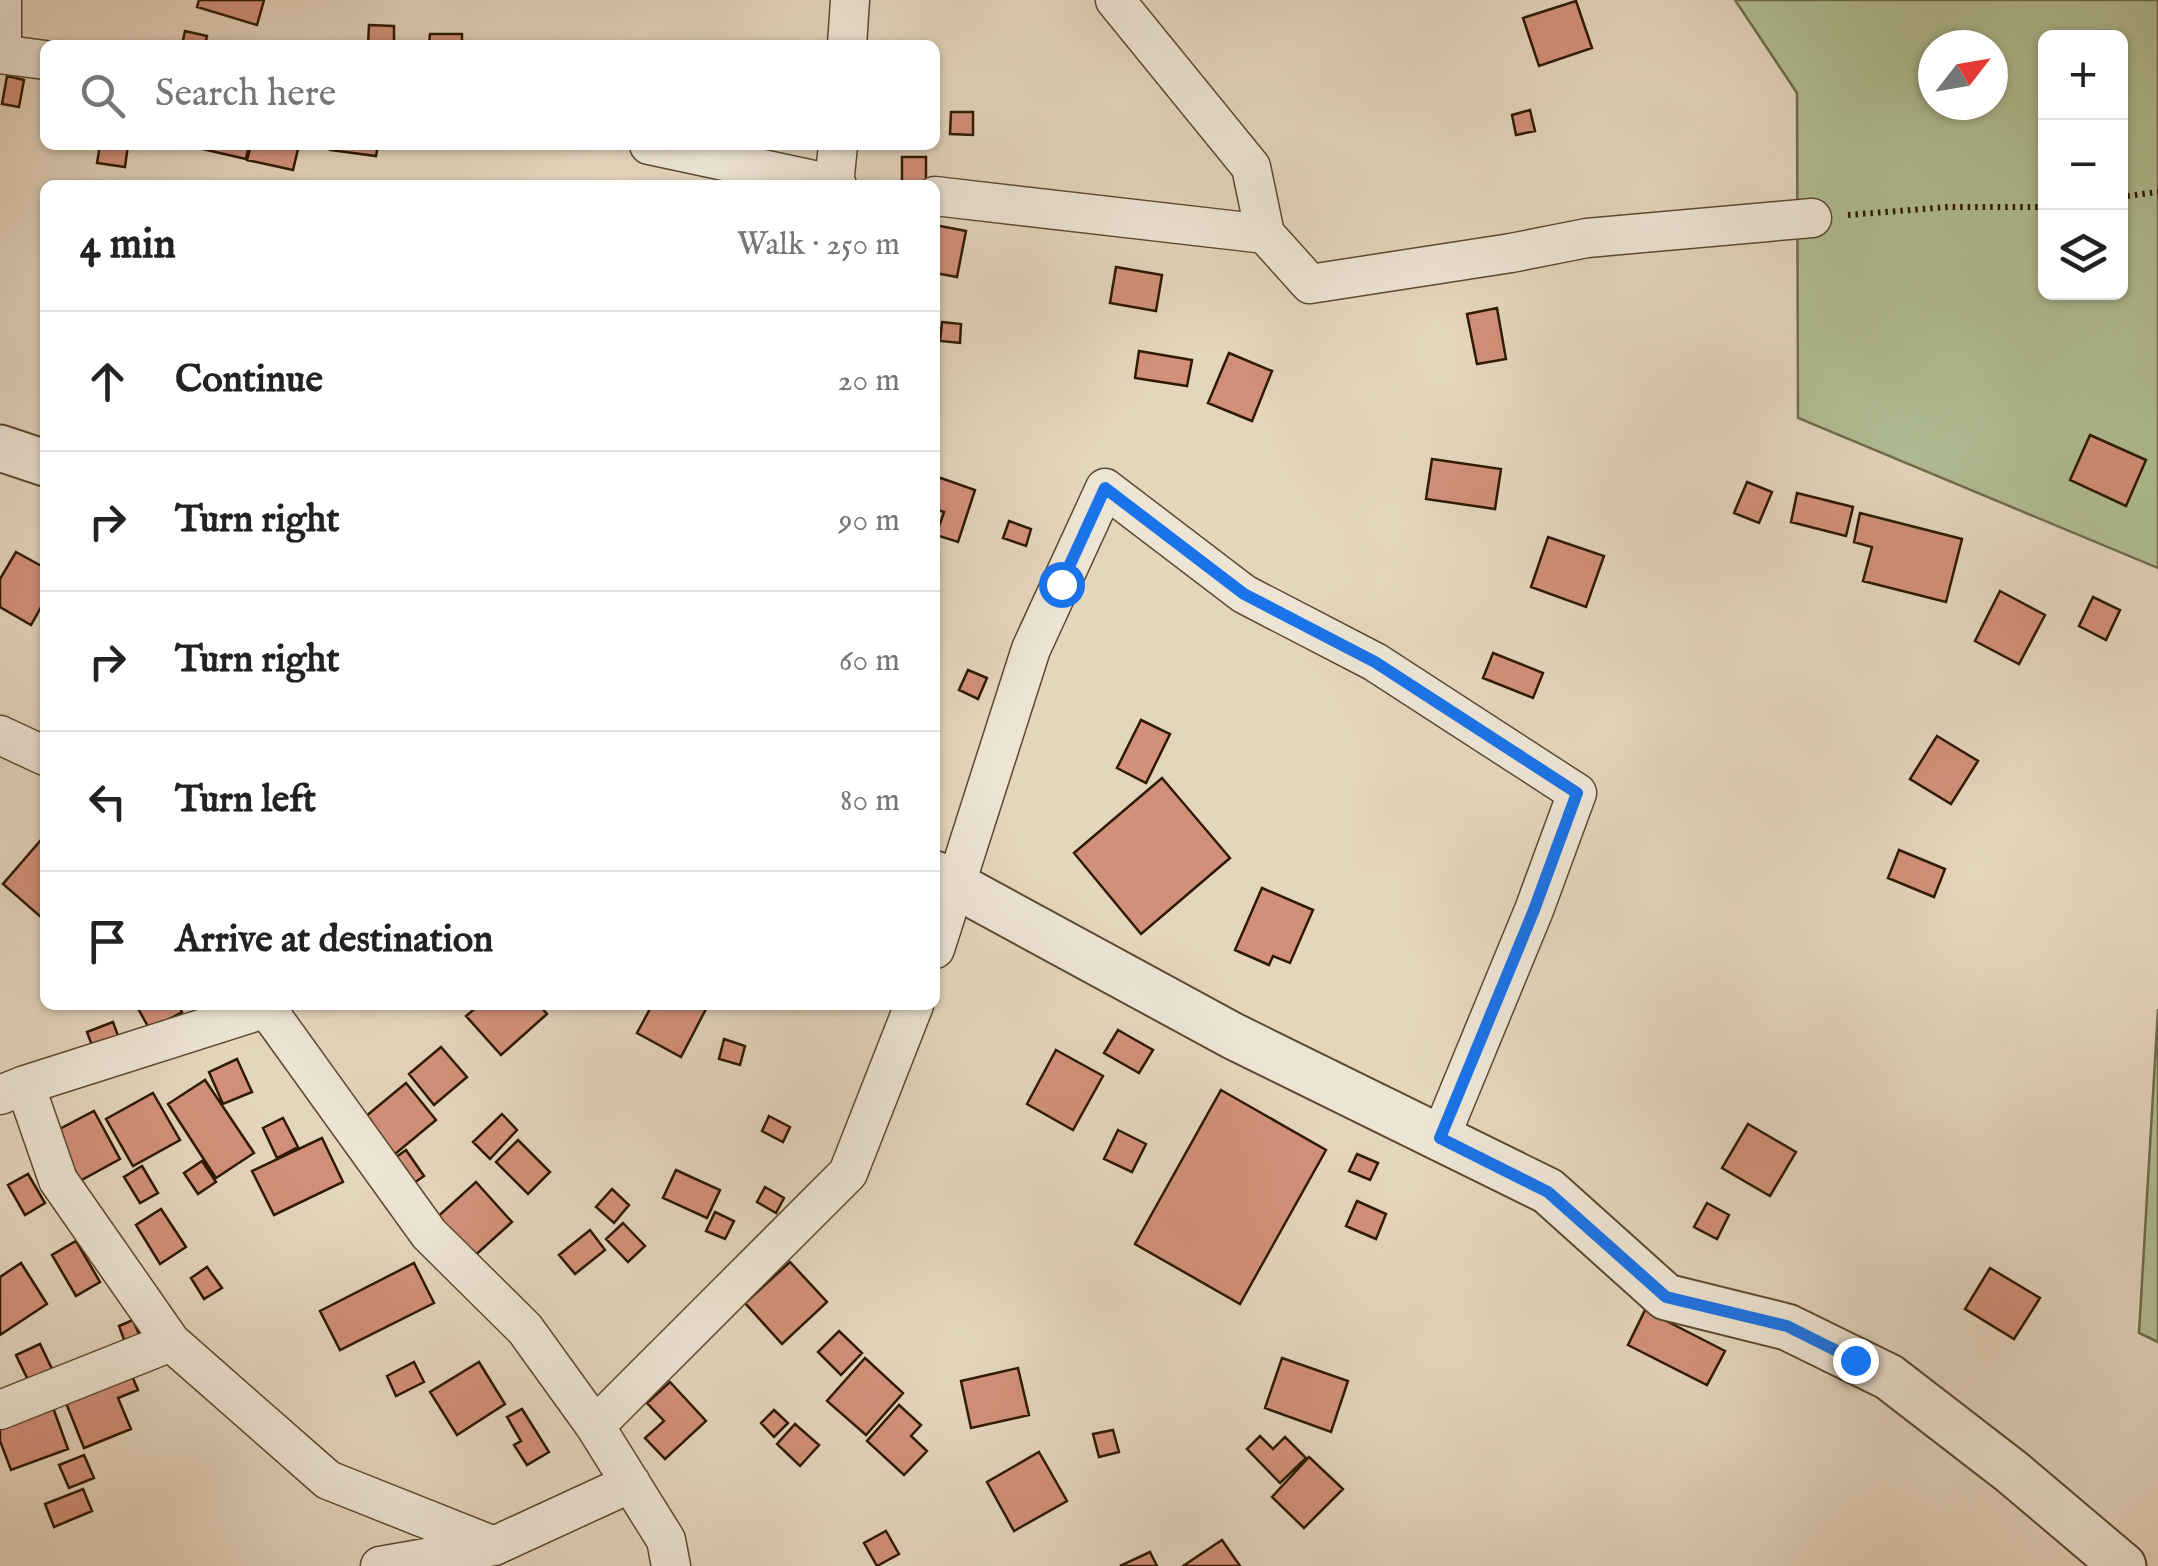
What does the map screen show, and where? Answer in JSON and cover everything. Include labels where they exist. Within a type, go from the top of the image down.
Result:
[{"type":"street","points":[[2,0],[1,54],[40,59]]},
{"type":"street","points":[[846,40],[850,0]]},
{"type":"street","points":[[1115,0],[1252,167],[1265,234],[1310,284],[1587,238],[1812,218]]},
{"type":"street","points":[[673,150],[812,180]]},
{"type":"street","points":[[835,180],[838,150]]},
{"type":"street","points":[[940,197],[1265,234]]},
{"type":"street","points":[[0,448],[40,461]]},
{"type":"street","points":[[940,914],[945,880],[1031,648],[1105,488],[1244,594],[1375,662],[1577,793],[1534,910],[1440,1138]]},
{"type":"street","points":[[0,736],[40,754]]},
{"type":"street","points":[[945,880],[1233,1036],[1548,1192],[1666,1297],[1787,1326],[1889,1377],[2012,1472],[2123,1566]]},
{"type":"street","points":[[255,1010],[12,1090],[58,1180],[171,1342],[328,1480],[494,1546]]},
{"type":"street","points":[[270,1010],[430,1234],[524,1328],[595,1426],[666,1540],[671,1566]]},
{"type":"street","points":[[595,1426],[848,1173],[912,1010]]},
{"type":"street","points":[[0,1410],[171,1342]]},
{"type":"street","points":[[380,1566],[494,1546],[631,1483]]},
{"type":"path","points":[[2128,196],[2158,192]]},
{"type":"path","points":[[1812,218],[1948,207],[2038,207]]},
{"type":"green space","points":[[1735,0],[2158,0],[2158,568],[1798,418],[1797,93]]},
{"type":"green space","points":[[2158,1009],[2158,1342],[2139,1333]]},
{"type":"building","points":[[199,0],[264,0],[257,25],[197,7]]},
{"type":"building","points":[[1576,1],[1592,48],[1539,66],[1523,18]]},
{"type":"building","points":[[369,25],[394,26],[394,40],[368,40]]},
{"type":"building","points":[[185,31],[207,36],[206,40],[183,40]]},
{"type":"building","points":[[430,34],[462,34],[462,40],[429,40]]},
{"type":"building","points":[[7,76],[24,80],[19,107],[2,104]]},
{"type":"building","points":[[1530,110],[1535,131],[1516,135],[1512,115]]},
{"type":"building","points":[[951,112],[973,112],[973,135],[950,134]]},
{"type":"building","points":[[99,150],[127,150],[125,167],[97,163]]},
{"type":"building","points":[[207,150],[248,150],[246,159]]},
{"type":"building","points":[[250,150],[298,150],[293,170],[247,160]]},
{"type":"building","points":[[330,150],[377,150],[376,156]]},
{"type":"building","points":[[902,157],[926,157],[926,180],[902,180]]},
{"type":"building","points":[[940,226],[966,231],[957,277],[940,274]]},
{"type":"building","points":[[1116,267],[1162,275],[1156,311],[1110,303]]},
{"type":"building","points":[[1497,308],[1506,359],[1477,364],[1467,314]]},
{"type":"building","points":[[942,322],[961,324],[960,343],[940,341]]},
{"type":"building","points":[[1139,351],[1192,360],[1187,386],[1135,378]]},
{"type":"building","points":[[1229,353],[1272,371],[1252,421],[1208,403]]},
{"type":"building","points":[[2090,435],[2146,460],[2126,506],[2070,480]]},
{"type":"building","points":[[1432,459],[1501,469],[1495,509],[1426,499]]},
{"type":"building","points":[[940,478],[975,490],[958,542],[940,536],[944,512],[940,511]]},
{"type":"building","points":[[1747,482],[1772,492],[1759,523],[1734,513]]},
{"type":"building","points":[[1797,493],[1853,507],[1846,536],[1791,522]]},
{"type":"building","points":[[1860,513],[1962,539],[1946,602],[1863,581],[1872,547],[1854,542]]},
{"type":"building","points":[[1009,521],[1031,529],[1026,546],[1003,538]]},
{"type":"building","points":[[1548,537],[1604,556],[1586,607],[1531,587]]},
{"type":"building","points":[[16,552],[40,565],[40,609],[31,625],[0,607],[0,579]]},
{"type":"building","points":[[2000,591],[2045,615],[2019,664],[1975,641]]},
{"type":"building","points":[[2093,597],[2120,610],[2106,640],[2079,626]]},
{"type":"building","points":[[1493,653],[1543,673],[1533,698],[1483,678]]},
{"type":"building","points":[[968,670],[987,678],[978,699],[959,690]]},
{"type":"building","points":[[1141,720],[1170,734],[1146,783],[1117,768]]},
{"type":"building","points":[[1937,736],[1978,761],[1951,804],[1910,779]]},
{"type":"building","points":[[1162,778],[1230,858],[1141,934],[1074,853]]},
{"type":"building","points":[[40,841],[40,916],[3,884]]},
{"type":"building","points":[[1899,850],[1945,869],[1934,897],[1888,878]]},
{"type":"building","points":[[1262,888],[1313,910],[1290,963],[1273,956],[1269,965],[1235,950]]},
{"type":"building","points":[[139,1010],[181,1010],[182,1012],[150,1030]]},
{"type":"building","points":[[473,1010],[543,1010],[547,1014],[501,1055],[466,1016]]},
{"type":"building","points":[[649,1010],[705,1010],[681,1057],[637,1033]]},
{"type":"building","points":[[113,1022],[122,1047],[96,1056],[87,1032]]},
{"type":"building","points":[[1118,1030],[1153,1050],[1139,1073],[1104,1053]]},
{"type":"building","points":[[724,1039],[745,1046],[740,1065],[719,1059]]},
{"type":"building","points":[[441,1047],[467,1077],[434,1105],[409,1074]]},
{"type":"building","points":[[1056,1050],[1103,1076],[1073,1130],[1027,1104]]},
{"type":"building","points":[[237,1059],[252,1092],[223,1104],[209,1072]]},
{"type":"building","points":[[205,1080],[254,1153],[216,1178],[168,1104]]},
{"type":"building","points":[[406,1083],[436,1120],[395,1154],[365,1117]]},
{"type":"building","points":[[1221,1090],[1326,1150],[1240,1304],[1135,1244]]},
{"type":"building","points":[[153,1093],[180,1140],[133,1166],[106,1119]]},
{"type":"building","points":[[94,1111],[120,1159],[76,1183],[50,1134]]},
{"type":"building","points":[[502,1114],[517,1130],[490,1159],[473,1142]]},
{"type":"building","points":[[769,1116],[790,1127],[783,1142],[762,1131]]},
{"type":"building","points":[[283,1118],[298,1147],[277,1158],[263,1128]]},
{"type":"building","points":[[1748,1124],[1796,1152],[1770,1196],[1722,1168]]},
{"type":"building","points":[[1118,1130],[1146,1144],[1132,1172],[1104,1159]]},
{"type":"building","points":[[322,1138],[343,1182],[274,1215],[252,1171]]},
{"type":"building","points":[[518,1140],[550,1172],[528,1194],[496,1162]]},
{"type":"building","points":[[406,1150],[424,1176],[407,1188],[388,1163]]},
{"type":"building","points":[[1357,1154],[1378,1163],[1370,1180],[1349,1171]]},
{"type":"building","points":[[202,1161],[216,1182],[198,1194],[184,1173]]},
{"type":"building","points":[[142,1166],[158,1193],[140,1203],[124,1177]]},
{"type":"building","points":[[676,1170],[720,1190],[707,1218],[663,1198]]},
{"type":"building","points":[[28,1174],[45,1203],[25,1215],[8,1185]]},
{"type":"building","points":[[476,1182],[512,1222],[470,1260],[434,1220]]},
{"type":"building","points":[[765,1187],[784,1198],[776,1213],[757,1202]]},
{"type":"building","points":[[612,1189],[629,1205],[614,1223],[596,1207]]},
{"type":"building","points":[[1357,1201],[1386,1214],[1376,1239],[1346,1226]]},
{"type":"building","points":[[1707,1203],[1729,1215],[1717,1239],[1694,1227]]},
{"type":"building","points":[[161,1209],[186,1247],[160,1264],[136,1225]]},
{"type":"building","points":[[715,1212],[734,1221],[725,1239],[706,1231]]},
{"type":"building","points":[[623,1223],[645,1246],[628,1262],[606,1239]]},
{"type":"building","points":[[590,1230],[605,1250],[575,1274],[559,1255]]},
{"type":"building","points":[[76,1241],[100,1282],[76,1296],[52,1255]]},
{"type":"building","points":[[790,1262],[827,1302],[782,1344],[745,1303]]},
{"type":"building","points":[[21,1263],[47,1304],[0,1335],[0,1277]]},
{"type":"building","points":[[414,1263],[434,1303],[340,1350],[320,1311]]},
{"type":"building","points":[[207,1267],[222,1288],[204,1299],[191,1278]]},
{"type":"building","points":[[1990,1268],[2040,1298],[2014,1339],[1965,1309]]},
{"type":"building","points":[[1645,1310],[1725,1351],[1707,1385],[1628,1345]]},
{"type":"building","points":[[133,1320],[141,1339],[126,1345],[119,1326]]},
{"type":"building","points":[[839,1331],[862,1353],[841,1375],[818,1352]]},
{"type":"building","points":[[40,1344],[53,1371],[29,1382],[16,1355]]},
{"type":"building","points":[[865,1358],[903,1393],[866,1435],[827,1401]]},
{"type":"building","points":[[1282,1358],[1348,1381],[1331,1432],[1265,1408]]},
{"type":"building","points":[[414,1362],[424,1382],[396,1396],[387,1376]]},
{"type":"building","points":[[479,1362],[505,1404],[457,1435],[430,1392]]},
{"type":"building","points":[[1018,1368],[1029,1415],[971,1428],[961,1381]]},
{"type":"building","points":[[130,1371],[138,1390],[118,1398],[131,1429],[84,1448],[64,1398]]},
{"type":"building","points":[[670,1382],[706,1421],[665,1459],[645,1438],[664,1421],[647,1403]]},
{"type":"building","points":[[51,1402],[68,1449],[11,1470],[0,1441],[0,1420]]},
{"type":"building","points":[[899,1405],[921,1425],[911,1436],[927,1451],[904,1475],[867,1441]]},
{"type":"building","points":[[522,1409],[549,1452],[527,1465],[514,1445],[521,1441],[507,1417]]},
{"type":"building","points":[[774,1410],[788,1423],[774,1437],[761,1423]]},
{"type":"building","points":[[795,1424],[819,1445],[800,1466],[777,1444]]},
{"type":"building","points":[[1113,1430],[1119,1452],[1099,1457],[1093,1434]]},
{"type":"building","points":[[1260,1436],[1273,1449],[1285,1437],[1306,1458],[1280,1483],[1247,1449]]},
{"type":"building","points":[[1039,1452],[1067,1501],[1014,1531],[987,1482]]},
{"type":"building","points":[[84,1455],[94,1478],[69,1488],[59,1465]]},
{"type":"building","points":[[1309,1457],[1343,1489],[1304,1528],[1272,1497]]},
{"type":"building","points":[[83,1489],[92,1511],[54,1527],[45,1504]]},
{"type":"building","points":[[886,1531],[899,1554],[877,1566],[864,1543]]},
{"type":"building","points":[[1222,1540],[1240,1566],[1183,1566]]},
{"type":"building","points":[[1150,1552],[1157,1566],[1120,1566]]},
{"type":"route","points":[[1061,584],[1105,488],[1244,594],[1375,662],[1577,793],[1534,910],[1440,1138],[1548,1192],[1666,1297],[1787,1326],[1855,1360]]}]
